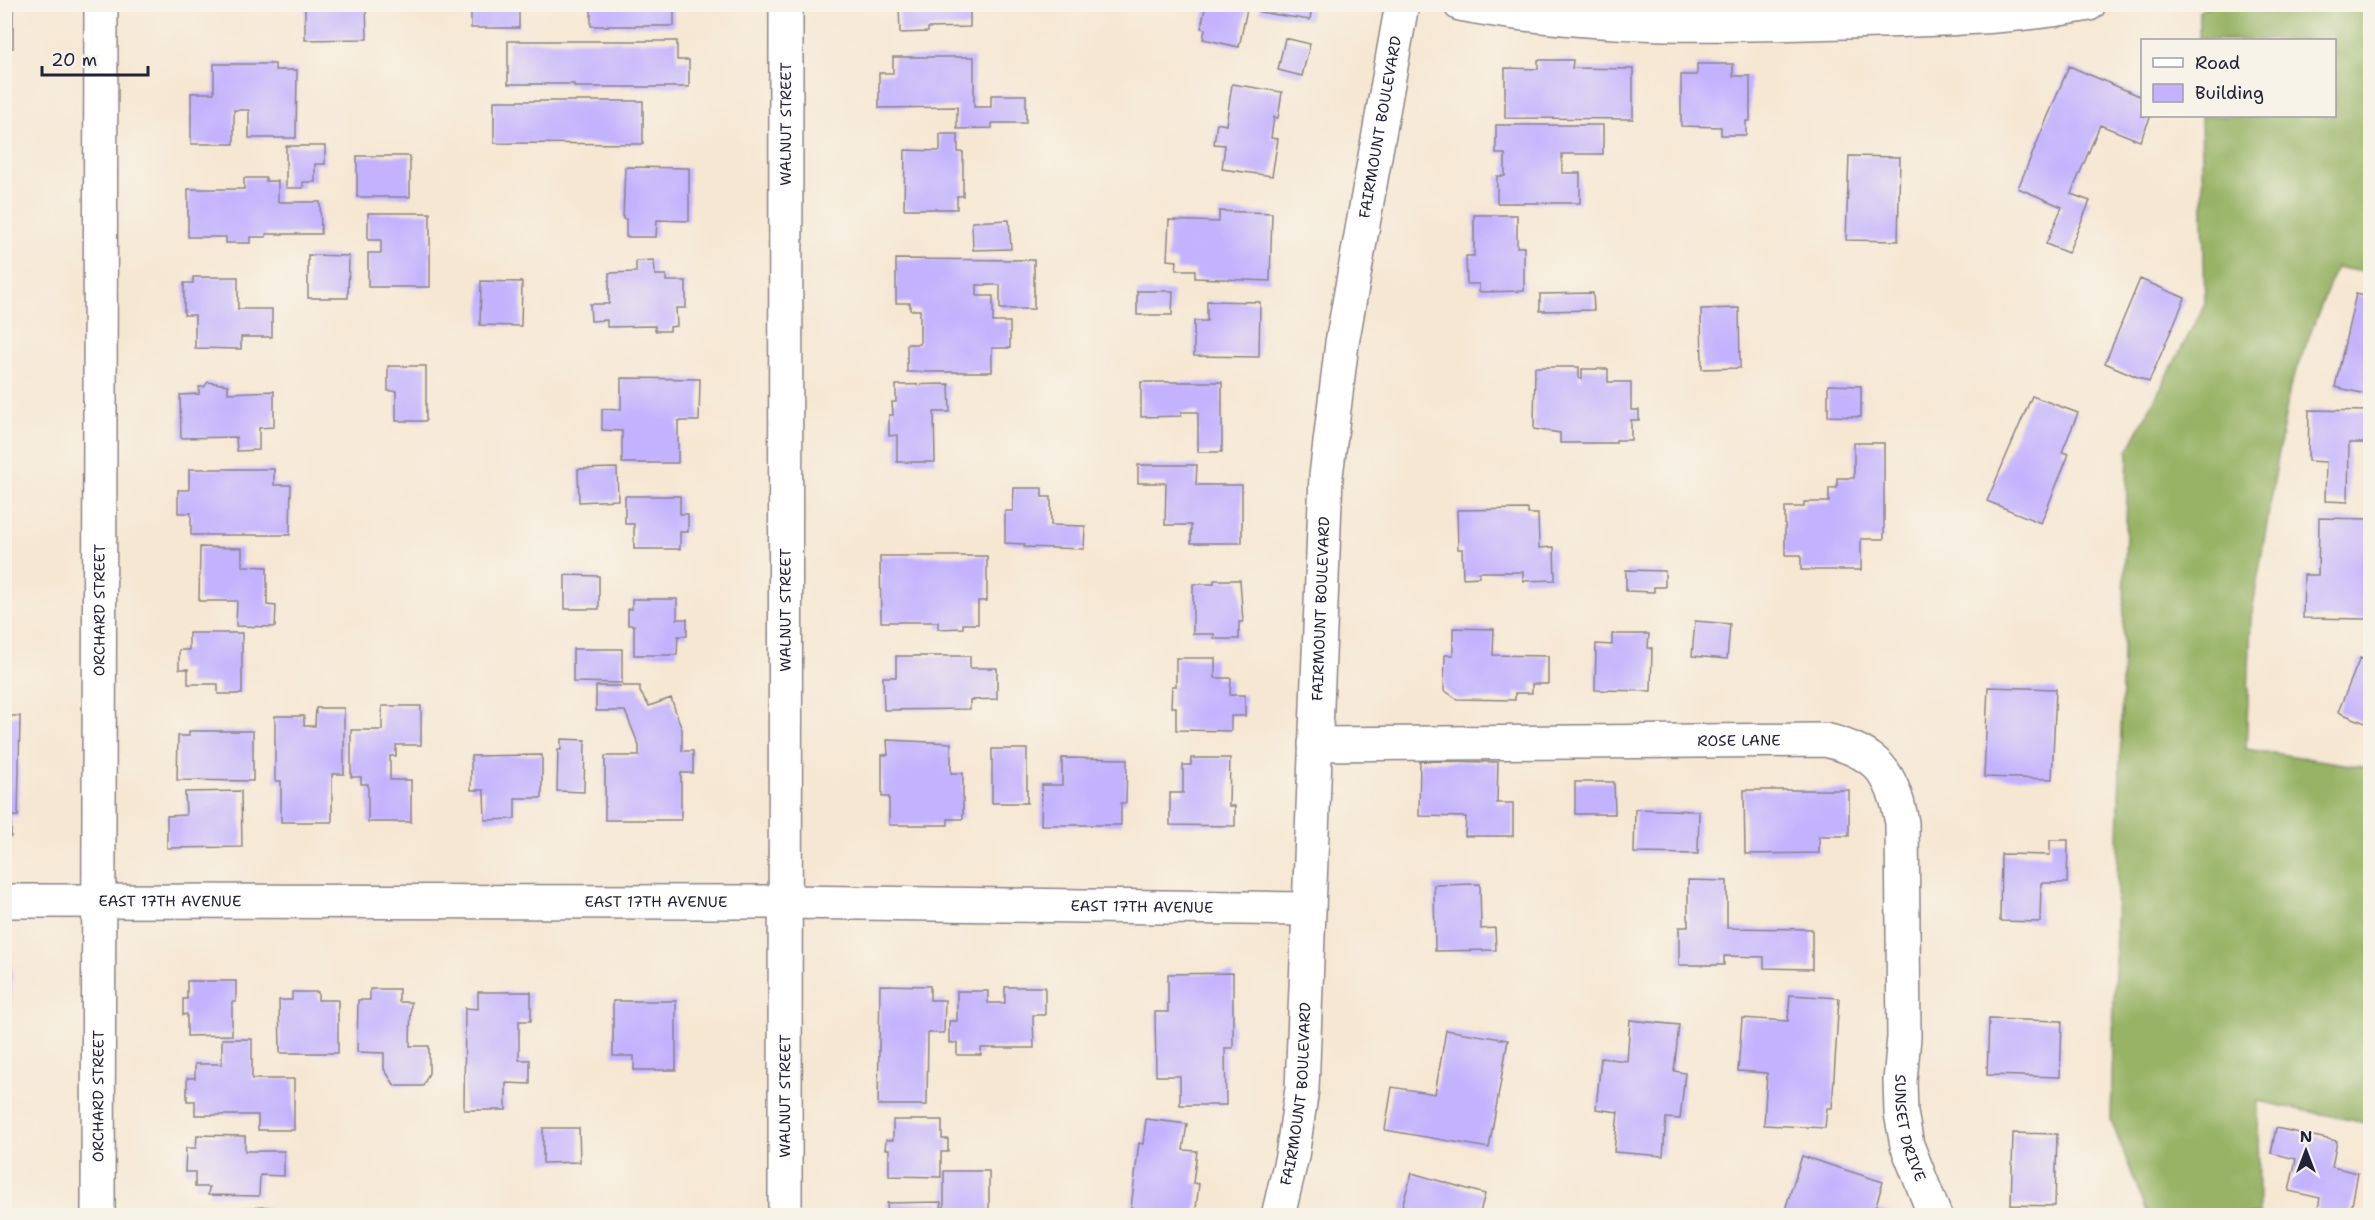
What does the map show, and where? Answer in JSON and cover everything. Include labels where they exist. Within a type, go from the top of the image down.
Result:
[{"type":"street","name":"ORCHARD STREET","points":[[98,1215],[101,4]]},
{"type":"street","name":"WALNUT STREET","points":[[785,1215],[786,4]]},
{"type":"street","name":"FAIRMOUNT BOULEVARD","points":[[1278,1215],[1292,1156],[1302,1089],[1326,476],[1333,402],[1402,4]]},
{"type":"street","points":[[1460,4],[1539,16],[1731,25],[1945,19],[2032,13],[2089,4]]},
{"type":"street","name":"ROSE LANE","points":[[1315,744],[1825,740],[1854,747],[1881,765],[1897,793],[1903,856],[1904,1037]]},
{"type":"street","name":"EAST 17TH AVENUE","points":[[4,902],[786,902],[1308,909]]},
{"type":"street","name":"SUNSET DRIVE","points":[[1904,1037],[1900,1113],[1907,1144],[1935,1215]]},
{"type":"green space","points":[[2213,5],[2370,5],[2370,273],[2336,267],[2290,386],[2251,618],[2246,749],[2370,768],[2370,1124],[2258,1101],[2259,1215],[2148,1215],[2111,1120],[2128,450],[2205,304],[2201,117],[2336,117],[2336,39],[2199,39],[2199,11]]},
{"type":"building","points":[[4,4],[13,4],[13,48],[4,48]]},
{"type":"building","points":[[305,4],[366,4],[367,39],[305,40]]},
{"type":"building","points":[[389,4],[418,4],[418,10],[389,10]]},
{"type":"building","points":[[471,4],[519,4],[519,28],[471,28]]},
{"type":"building","points":[[591,4],[674,4],[674,26],[591,26]]},
{"type":"building","points":[[899,4],[970,4],[970,27],[928,28],[928,32],[900,33]]},
{"type":"building","points":[[1206,4],[1248,4],[1239,47],[1203,39],[1205,29],[1201,28]]},
{"type":"building","points":[[1261,4],[1312,4],[1310,20],[1259,12]]},
{"type":"building","points":[[1285,38],[1310,44],[1302,76],[1278,70]]},
{"type":"building","points":[[508,41],[677,41],[677,60],[689,60],[689,87],[574,87],[574,84],[508,84]]},
{"type":"building","points":[[893,57],[974,57],[974,107],[991,107],[991,95],[1026,95],[1026,123],[992,123],[992,128],[957,129],[957,107],[879,108],[879,73],[893,73]]},
{"type":"building","points":[[1538,60],[1573,60],[1572,68],[1633,69],[1633,119],[1505,118],[1505,68],[1538,69]]},
{"type":"building","points":[[214,64],[275,64],[275,70],[297,70],[296,138],[249,138],[249,110],[234,110],[234,144],[191,144],[191,93],[214,93]]},
{"type":"building","points":[[1697,64],[1733,64],[1733,76],[1750,76],[1750,121],[1746,121],[1746,135],[1721,135],[1721,127],[1681,126],[1681,75],[1697,75]]},
{"type":"building","points":[[2069,66],[2141,97],[2141,117],[2151,117],[2140,141],[2100,125],[2071,194],[2090,201],[2068,253],[2046,244],[2062,207],[2018,188]]},
{"type":"building","points":[[1232,84],[1282,92],[1278,118],[1274,117],[1271,138],[1278,139],[1272,176],[1222,169],[1225,145],[1214,144],[1217,123],[1226,125]]},
{"type":"building","points":[[494,101],[643,101],[643,144],[494,143]]},
{"type":"building","points":[[1496,125],[1603,125],[1603,154],[1562,154],[1562,173],[1580,173],[1580,203],[1497,203],[1497,176],[1505,176],[1505,154],[1496,154]]},
{"type":"building","points":[[940,134],[958,134],[958,152],[963,152],[963,196],[957,196],[957,209],[904,209],[905,150],[940,151]]},
{"type":"building","points":[[286,146],[325,146],[325,164],[315,164],[315,182],[303,182],[303,188],[286,188]]},
{"type":"building","points":[[357,156],[410,156],[410,197],[357,197]]},
{"type":"building","points":[[1849,156],[1900,157],[1898,241],[1846,240]]},
{"type":"building","points":[[625,167],[689,168],[689,221],[657,220],[656,237],[626,237],[626,219],[623,219]]},
{"type":"building","points":[[244,178],[266,178],[266,181],[278,181],[278,202],[320,202],[321,234],[266,234],[266,237],[250,237],[250,243],[226,243],[226,237],[188,237],[188,189],[244,189]]},
{"type":"building","points":[[1219,211],[1272,213],[1270,281],[1195,278],[1195,270],[1176,270],[1177,261],[1167,260],[1169,220],[1219,222]]},
{"type":"building","points":[[368,213],[430,213],[430,287],[368,287],[368,253],[381,253],[381,240],[368,240]]},
{"type":"building","points":[[1474,215],[1517,215],[1517,247],[1524,247],[1524,291],[1479,292],[1479,284],[1467,284],[1466,256],[1474,256]]},
{"type":"building","points":[[1009,220],[1011,249],[973,250],[972,222]]},
{"type":"building","points":[[308,255],[349,256],[348,298],[308,298]]},
{"type":"building","points":[[896,259],[1034,260],[1034,309],[1000,309],[1000,285],[977,285],[977,296],[993,296],[993,322],[1010,322],[1010,348],[992,348],[992,372],[907,372],[907,344],[920,344],[920,310],[910,310],[910,303],[896,303]]},
{"type":"building","points":[[654,260],[655,275],[666,275],[666,281],[686,281],[686,308],[676,308],[677,326],[670,327],[670,331],[655,331],[655,326],[607,327],[607,320],[591,321],[590,304],[609,304],[609,273],[636,272],[636,261]]},
{"type":"building","points":[[193,277],[238,277],[238,309],[272,309],[272,337],[241,337],[241,349],[195,348],[195,315],[184,315],[184,283],[193,283]]},
{"type":"building","points":[[2140,279],[2185,298],[2149,382],[2105,363]]},
{"type":"building","points":[[481,281],[522,282],[521,326],[480,325]]},
{"type":"building","points":[[1137,291],[1173,291],[1172,315],[1137,315]]},
{"type":"building","points":[[1593,293],[1594,310],[1540,311],[1540,294]]},
{"type":"building","points":[[2356,294],[2370,297],[2370,395],[2335,387]]},
{"type":"building","points":[[1207,301],[1260,302],[1259,357],[1194,356],[1194,321],[1207,321]]},
{"type":"building","points":[[1739,308],[1740,368],[1702,369],[1701,309]]},
{"type":"building","points":[[388,366],[426,366],[426,421],[396,421],[396,391],[388,391]]},
{"type":"building","points":[[1535,367],[1579,367],[1579,379],[1582,379],[1582,369],[1608,369],[1608,382],[1631,382],[1631,410],[1639,410],[1639,420],[1631,420],[1631,440],[1616,440],[1616,443],[1560,443],[1560,433],[1534,429]]},
{"type":"building","points":[[621,378],[700,379],[699,421],[678,421],[678,463],[622,463],[622,431],[602,430],[602,409],[621,410]]},
{"type":"building","points":[[208,382],[228,385],[228,393],[274,391],[274,427],[259,428],[259,450],[237,451],[236,437],[181,438],[180,395],[199,394],[199,387],[204,387]]},
{"type":"building","points":[[1141,382],[1222,382],[1222,452],[1198,452],[1198,412],[1181,412],[1181,416],[1141,417]]},
{"type":"building","points":[[949,384],[950,412],[934,412],[935,462],[897,462],[897,435],[889,436],[889,415],[893,415],[892,402],[896,402],[896,385]]},
{"type":"building","points":[[1828,385],[1861,386],[1861,417],[1828,416]]},
{"type":"building","points":[[2032,396],[2078,413],[2062,452],[2069,454],[2041,523],[1987,501]]},
{"type":"building","points":[[2309,410],[2370,411],[2370,443],[2349,443],[2348,502],[2325,501],[2326,462],[2308,461]]},
{"type":"building","points":[[1854,443],[1884,443],[1884,539],[1861,539],[1861,570],[1801,570],[1801,555],[1785,555],[1785,507],[1804,507],[1804,502],[1829,502],[1829,488],[1837,488],[1837,478],[1854,478]]},
{"type":"building","points":[[1138,465],[1197,465],[1196,485],[1242,485],[1242,543],[1191,543],[1191,525],[1165,525],[1166,483],[1138,483]]},
{"type":"building","points":[[617,468],[618,500],[579,502],[578,469]]},
{"type":"building","points":[[189,469],[274,469],[274,485],[291,485],[290,535],[191,535],[191,513],[178,513],[178,490],[189,490]]},
{"type":"building","points":[[1014,488],[1042,488],[1042,497],[1051,497],[1051,525],[1085,526],[1084,549],[1024,547],[1025,544],[1005,543],[1005,511],[1013,511]]},
{"type":"building","points":[[625,496],[680,496],[680,514],[688,514],[688,532],[680,532],[680,549],[634,549],[634,524],[625,524]]},
{"type":"building","points":[[1528,509],[1528,514],[1538,514],[1539,548],[1554,547],[1555,580],[1523,581],[1523,572],[1479,572],[1479,577],[1463,578],[1462,549],[1458,549],[1457,510]]},
{"type":"building","points":[[2319,518],[2370,519],[2368,619],[2303,618],[2304,575],[2318,575]]},
{"type":"building","points":[[200,547],[242,548],[242,566],[267,567],[267,605],[276,606],[275,627],[236,626],[237,601],[199,601]]},
{"type":"building","points":[[880,556],[987,556],[987,601],[978,601],[978,624],[963,624],[963,628],[938,629],[938,622],[881,622]]},
{"type":"building","points":[[1626,570],[1665,571],[1665,587],[1654,587],[1654,592],[1626,591]]},
{"type":"building","points":[[565,575],[599,576],[599,609],[565,609]]},
{"type":"building","points":[[1214,580],[1240,580],[1243,622],[1239,622],[1239,639],[1214,639],[1214,634],[1193,634],[1193,584],[1214,584]]},
{"type":"building","points":[[632,599],[677,599],[677,619],[687,619],[687,636],[678,636],[677,655],[634,655],[634,625],[628,625],[628,609],[632,609]]},
{"type":"building","points":[[1695,621],[1730,624],[1727,659],[1692,656]]},
{"type":"building","points":[[1453,628],[1494,629],[1493,655],[1548,656],[1548,684],[1532,684],[1532,693],[1515,693],[1515,700],[1457,699],[1444,690],[1445,655],[1453,655]]},
{"type":"building","points":[[189,633],[242,633],[242,694],[218,694],[218,684],[188,684],[188,669],[179,669],[179,650],[189,650]]},
{"type":"building","points":[[1612,634],[1649,634],[1648,648],[1652,648],[1651,691],[1595,690],[1596,644],[1612,645]]},
{"type":"building","points":[[573,649],[622,649],[622,683],[573,682]]},
{"type":"building","points":[[896,656],[970,656],[970,668],[997,668],[997,699],[970,700],[970,709],[884,710],[883,677],[896,677]]},
{"type":"building","points":[[1176,658],[1215,658],[1215,678],[1231,678],[1230,695],[1245,695],[1245,716],[1231,716],[1231,731],[1176,730],[1176,707],[1171,707],[1172,686],[1176,686]]},
{"type":"building","points":[[2360,658],[2370,662],[2370,725],[2338,712]]},
{"type":"building","points":[[596,686],[640,686],[640,692],[649,706],[671,698],[682,730],[682,751],[693,751],[693,773],[681,773],[681,820],[605,820],[605,756],[639,756],[639,746],[625,711],[596,711]]},
{"type":"building","points":[[1988,687],[2056,689],[2052,779],[1984,777]]},
{"type":"building","points":[[382,706],[421,706],[421,745],[396,745],[396,756],[390,756],[390,780],[411,780],[411,822],[368,822],[368,784],[361,784],[361,777],[351,777],[351,730],[382,730]]},
{"type":"building","points":[[316,708],[344,708],[344,774],[332,774],[332,822],[281,822],[281,781],[275,781],[275,716],[304,716],[304,726],[315,726]]},
{"type":"building","points":[[4,716],[20,716],[18,816],[11,816],[11,837],[4,837]]},
{"type":"building","points":[[189,731],[253,731],[253,781],[177,780],[178,736],[189,736]]},
{"type":"building","points":[[561,739],[585,740],[584,792],[557,791],[558,750],[561,750]]},
{"type":"building","points":[[887,740],[951,743],[951,773],[963,773],[963,819],[948,819],[948,825],[889,825],[889,797],[882,797],[882,755],[888,755]]},
{"type":"building","points":[[992,749],[1027,749],[1027,803],[992,803]]},
{"type":"building","points":[[542,755],[542,798],[515,798],[515,819],[485,820],[484,790],[471,790],[471,756]]},
{"type":"building","points":[[1062,758],[1127,759],[1126,803],[1121,803],[1121,825],[1041,825],[1042,785],[1062,785]]},
{"type":"building","points":[[1191,758],[1230,758],[1229,806],[1235,806],[1235,826],[1170,825],[1170,793],[1183,793],[1183,765],[1191,765]]},
{"type":"building","points":[[1420,761],[1498,762],[1497,803],[1513,803],[1513,836],[1465,836],[1466,817],[1419,816]]},
{"type":"building","points":[[1575,782],[1614,782],[1615,814],[1575,814]]},
{"type":"building","points":[[1744,790],[1849,790],[1849,836],[1819,836],[1819,853],[1745,854]]},
{"type":"building","points":[[241,791],[242,847],[167,848],[167,816],[186,815],[185,792]]},
{"type":"building","points":[[1635,809],[1699,811],[1698,854],[1634,853]]},
{"type":"building","points":[[2050,840],[2068,840],[2067,883],[2041,883],[2040,922],[2000,921],[2001,854],[2050,855]]},
{"type":"building","points":[[1688,880],[1727,881],[1727,928],[1812,929],[1812,969],[1764,968],[1764,957],[1724,956],[1724,965],[1679,965],[1679,927],[1688,927]]},
{"type":"building","points":[[1480,884],[1481,929],[1495,928],[1496,950],[1435,951],[1434,885]]},
{"type":"building","points":[[4,967],[12,967],[10,1034],[4,1034]]},
{"type":"building","points":[[1233,973],[1233,1048],[1225,1048],[1226,1105],[1180,1105],[1180,1076],[1156,1076],[1155,1012],[1168,1012],[1168,974]]},
{"type":"building","points":[[187,981],[236,981],[236,1002],[232,1002],[232,1035],[187,1036],[187,1014],[183,1015],[183,999],[187,999]]},
{"type":"building","points":[[880,985],[930,986],[930,1000],[945,1000],[944,1033],[928,1033],[927,1105],[878,1105]]},
{"type":"building","points":[[1005,987],[1045,987],[1045,1015],[1033,1015],[1034,1048],[981,1048],[981,1055],[957,1055],[957,1043],[949,1043],[949,1021],[957,1021],[957,991],[988,991],[988,1003],[1005,1003]]},
{"type":"building","points":[[370,989],[399,989],[399,1002],[411,1002],[410,1046],[429,1046],[429,1073],[423,1086],[395,1086],[384,1069],[384,1053],[357,1052],[358,1000],[370,1000]]},
{"type":"building","points":[[292,992],[318,992],[318,1000],[338,1000],[338,1053],[280,1053],[279,1000],[292,1000]]},
{"type":"building","points":[[478,992],[531,992],[531,1021],[519,1021],[519,1060],[530,1060],[530,1084],[506,1083],[506,1110],[464,1110],[465,1008],[478,1009]]},
{"type":"building","points":[[1790,995],[1839,998],[1832,1108],[1827,1108],[1825,1128],[1764,1125],[1767,1073],[1738,1071],[1742,1018],[1788,1021]]},
{"type":"building","points":[[613,1001],[676,1001],[676,1070],[634,1070],[634,1056],[613,1056]]},
{"type":"building","points":[[1989,1019],[2062,1021],[2060,1077],[1987,1075]]},
{"type":"building","points":[[1630,1020],[1679,1025],[1674,1071],[1685,1073],[1680,1119],[1666,1118],[1663,1156],[1614,1152],[1618,1112],[1596,1109],[1601,1058],[1627,1061]]},
{"type":"building","points":[[1446,1030],[1508,1040],[1489,1148],[1385,1130],[1392,1087],[1435,1094]]},
{"type":"building","points":[[222,1039],[252,1039],[252,1079],[294,1079],[294,1130],[258,1130],[258,1115],[195,1115],[195,1101],[187,1101],[187,1078],[195,1078],[195,1064],[222,1064]]},
{"type":"building","points":[[1146,1119],[1187,1124],[1183,1150],[1197,1151],[1193,1183],[1199,1184],[1195,1216],[1130,1216],[1139,1143],[1143,1144]]},
{"type":"building","points":[[893,1120],[942,1120],[942,1139],[948,1139],[948,1152],[941,1152],[941,1177],[889,1176],[889,1149],[885,1149],[886,1140],[893,1140]]},
{"type":"building","points":[[543,1128],[579,1128],[580,1162],[543,1163]]},
{"type":"building","points":[[2276,1128],[2337,1141],[2332,1167],[2358,1173],[2350,1216],[2317,1214],[2320,1198],[2289,1191],[2296,1159],[2271,1153]]},
{"type":"building","points":[[2013,1133],[2057,1134],[2055,1206],[2011,1205]]},
{"type":"building","points":[[197,1135],[245,1136],[245,1151],[284,1151],[284,1176],[260,1175],[259,1196],[208,1195],[209,1187],[195,1187],[195,1172],[185,1172],[186,1148],[196,1148]]},
{"type":"building","points":[[1802,1156],[1883,1182],[1875,1208],[1898,1216],[1783,1216]]},
{"type":"building","points":[[944,1171],[989,1171],[989,1211],[944,1211]]},
{"type":"building","points":[[1412,1173],[1485,1194],[1479,1216],[1399,1216]]},
{"type":"building","points":[[941,1202],[942,1216],[888,1216],[887,1203]]},
{"type":"building","points":[[268,1207],[268,1212],[295,1211],[295,1216],[233,1216],[233,1208]]}]
